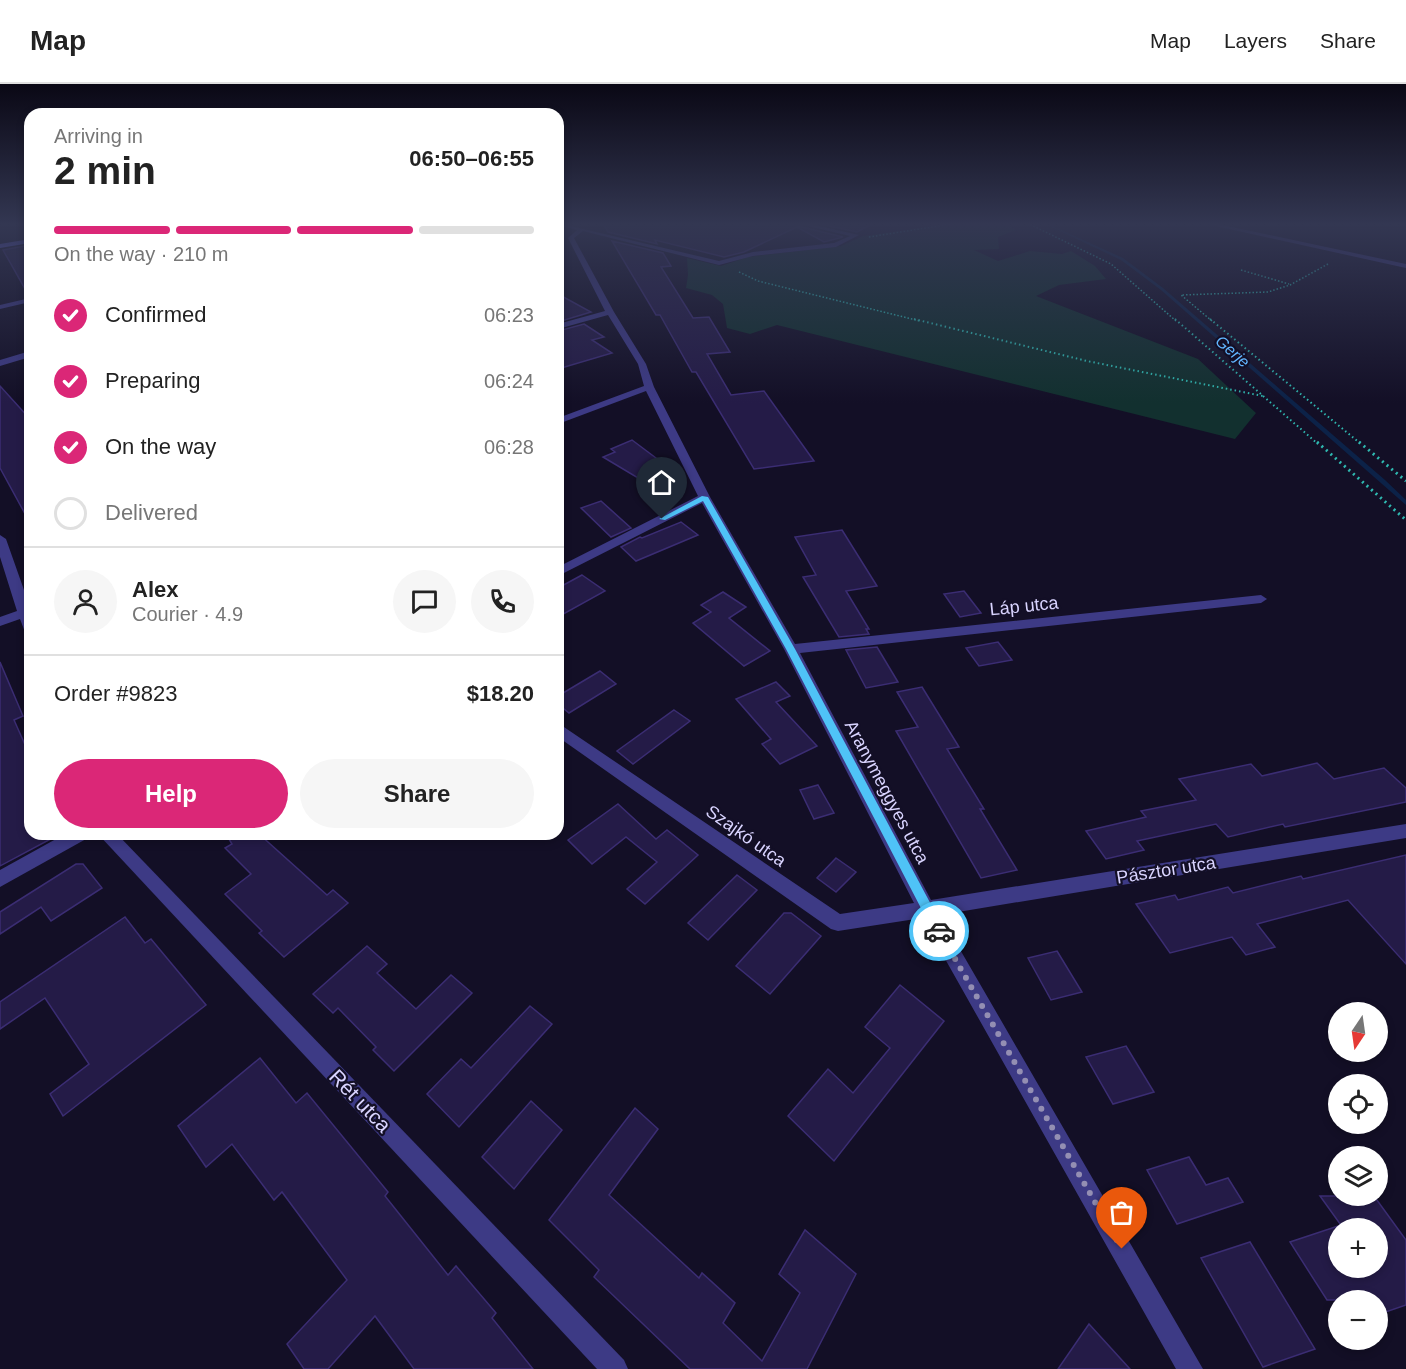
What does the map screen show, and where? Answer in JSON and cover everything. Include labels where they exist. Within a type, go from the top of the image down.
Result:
[{"type":"street","name":"Aranymeggyes utca","points":[[595,283],[642,364],[649,387],[704,497],[791,649],[927,910],[1191,1369]]},
{"type":"street","points":[[0,307],[24,301]]},
{"type":"street","points":[[564,325],[610,312]]},
{"type":"street","points":[[0,363],[24,356]]},
{"type":"street","points":[[564,419],[649,387]]},
{"type":"street","points":[[564,569],[704,497]]},
{"type":"street","points":[[0,539],[24,604]]},
{"type":"street","name":"Láp utca","points":[[791,649],[1261,598]]},
{"type":"street","points":[[0,622],[24,613]]},
{"type":"street","name":"Szajkó utca","points":[[564,733],[838,923],[927,910]]},
{"type":"street","name":"Pásztor utca","points":[[927,910],[1406,831]]},
{"type":"street","points":[[0,879],[69,840]]},
{"type":"street","name":"Rét utca","points":[[112,840],[615,1369]]},
{"type":"path","points":[[766,283],[1088,361],[1263,396]]},
{"type":"path","points":[[1133,283],[1406,520]]},
{"type":"path","points":[[1283,283],[1290,285]]},
{"type":"path","points":[[1294,283],[1268,292],[1181,295],[1406,481]]},
{"type":"green space","points":[[687,283],[1075,283],[1059,285],[1036,296],[1198,359],[1256,413],[1235,439],[777,325],[750,334],[727,328],[723,304],[712,295],[686,288]]},
{"type":"building","points":[[637,283],[671,283],[693,318],[709,317],[730,352],[707,354],[731,395],[764,391],[814,461],[754,469],[696,372],[692,372],[660,315],[656,315]]},
{"type":"building","points":[[564,297],[591,312],[564,320]]},
{"type":"building","points":[[584,324],[604,337],[592,340],[612,353],[564,367],[564,329]]},
{"type":"building","points":[[0,386],[24,412],[24,512],[0,468]]},
{"type":"building","points":[[632,440],[680,476],[653,487],[603,457],[615,452],[611,449]]},
{"type":"building","points":[[601,501],[631,528],[611,537],[581,508]]},
{"type":"building","points":[[681,522],[698,535],[636,561],[621,547],[640,537]]},
{"type":"building","points":[[842,530],[877,586],[846,591],[869,629],[866,629],[869,634],[839,637],[803,577],[816,575],[795,537]]},
{"type":"building","points":[[582,575],[605,591],[564,614],[564,585]]},
{"type":"building","points":[[964,591],[981,613],[960,617],[944,594]]},
{"type":"building","points":[[723,592],[746,607],[729,618],[770,651],[744,666],[693,623],[711,612],[701,605]]},
{"type":"building","points":[[998,642],[1012,660],[979,666],[966,648]]},
{"type":"building","points":[[877,647],[898,682],[866,688],[846,650]]},
{"type":"building","points":[[0,662],[23,716],[14,720],[24,742],[24,840],[49,840],[0,866]]},
{"type":"building","points":[[600,671],[616,684],[569,713],[564,709],[564,692]]},
{"type":"building","points":[[776,682],[790,696],[776,702],[817,746],[780,764],[762,744],[771,739],[736,699]]},
{"type":"building","points":[[922,687],[959,747],[947,749],[984,809],[980,809],[1017,870],[981,878],[896,731],[918,727],[897,692]]},
{"type":"building","points":[[674,710],[690,721],[633,764],[617,751]]},
{"type":"building","points":[[1317,763],[1334,779],[1384,768],[1406,788],[1406,802],[1285,827],[1283,824],[1228,837],[1216,824],[1137,841],[1144,850],[1106,859],[1086,831],[1146,817],[1141,811],[1196,800],[1179,779],[1251,764],[1262,776]]},
{"type":"building","points":[[818,785],[834,813],[814,819],[800,790]]},
{"type":"building","points":[[618,804],[656,839],[667,830],[698,855],[645,904],[627,889],[657,862],[626,837],[592,864],[568,840]]},
{"type":"building","points":[[230,840],[266,840],[327,895],[333,890],[348,903],[284,957],[259,933],[262,931],[225,894],[251,874],[225,848],[232,844]]},
{"type":"building","points":[[1406,855],[1406,964],[1348,900],[1257,924],[1275,947],[1246,955],[1232,937],[1170,953],[1136,904],[1175,895],[1178,900],[1228,887],[1233,893],[1301,876],[1303,879]]},
{"type":"building","points":[[836,858],[856,872],[836,892],[817,878]]},
{"type":"building","points":[[76,864],[83,864],[102,888],[51,921],[41,907],[0,934],[0,912]]},
{"type":"building","points":[[737,875],[757,890],[708,940],[688,923]]},
{"type":"building","points":[[784,913],[791,913],[821,936],[770,994],[736,966]]},
{"type":"building","points":[[125,917],[145,943],[151,939],[206,1005],[63,1116],[50,1094],[89,1064],[45,998],[0,1029],[0,1002]]},
{"type":"building","points":[[367,946],[387,964],[377,973],[416,1009],[451,975],[472,993],[394,1071],[373,1050],[376,1047],[338,1008],[333,1013],[313,994]]},
{"type":"building","points":[[1057,951],[1082,992],[1051,1000],[1028,958]]},
{"type":"building","points":[[900,985],[944,1021],[834,1161],[788,1116],[828,1069],[853,1093],[890,1048],[865,1027]]},
{"type":"building","points":[[530,1006],[552,1024],[459,1127],[427,1094],[461,1059],[471,1068]]},
{"type":"building","points":[[1126,1046],[1154,1092],[1113,1104],[1086,1057]]},
{"type":"building","points":[[260,1058],[296,1103],[307,1093],[388,1192],[385,1196],[448,1275],[456,1266],[496,1313],[492,1318],[533,1369],[414,1369],[375,1316],[328,1369],[304,1369],[287,1344],[347,1280],[282,1192],[274,1200],[232,1144],[206,1167],[178,1126]]},
{"type":"building","points":[[531,1101],[562,1130],[514,1189],[482,1157]]},
{"type":"building","points":[[635,1108],[658,1129],[609,1195],[699,1278],[702,1273],[735,1303],[723,1323],[762,1361],[800,1293],[779,1274],[805,1230],[856,1274],[807,1369],[690,1369],[594,1277],[599,1270],[549,1220]]},
{"type":"building","points":[[1189,1157],[1206,1185],[1228,1178],[1243,1202],[1177,1224],[1147,1170]]},
{"type":"building","points":[[1320,1196],[1328,1196],[1328,1206],[1381,1206],[1406,1240],[1406,1305],[1388,1311],[1388,1290],[1328,1290],[1327,1300],[1290,1242],[1328,1229],[1328,1278],[1388,1278],[1388,1218],[1336,1218]]},
{"type":"building","points":[[1250,1242],[1315,1349],[1263,1367],[1201,1258]]},
{"type":"building","points":[[1089,1324],[1130,1369],[1058,1369]]},
{"type":"waterway","name":"Gerje","points":[[1154,283],[1406,503]]},
{"type":"way so far","points":[[939,931],[1122,1249]]},
{"type":"route","points":[[662,519],[704,497],[791,649],[939,931]]}]
